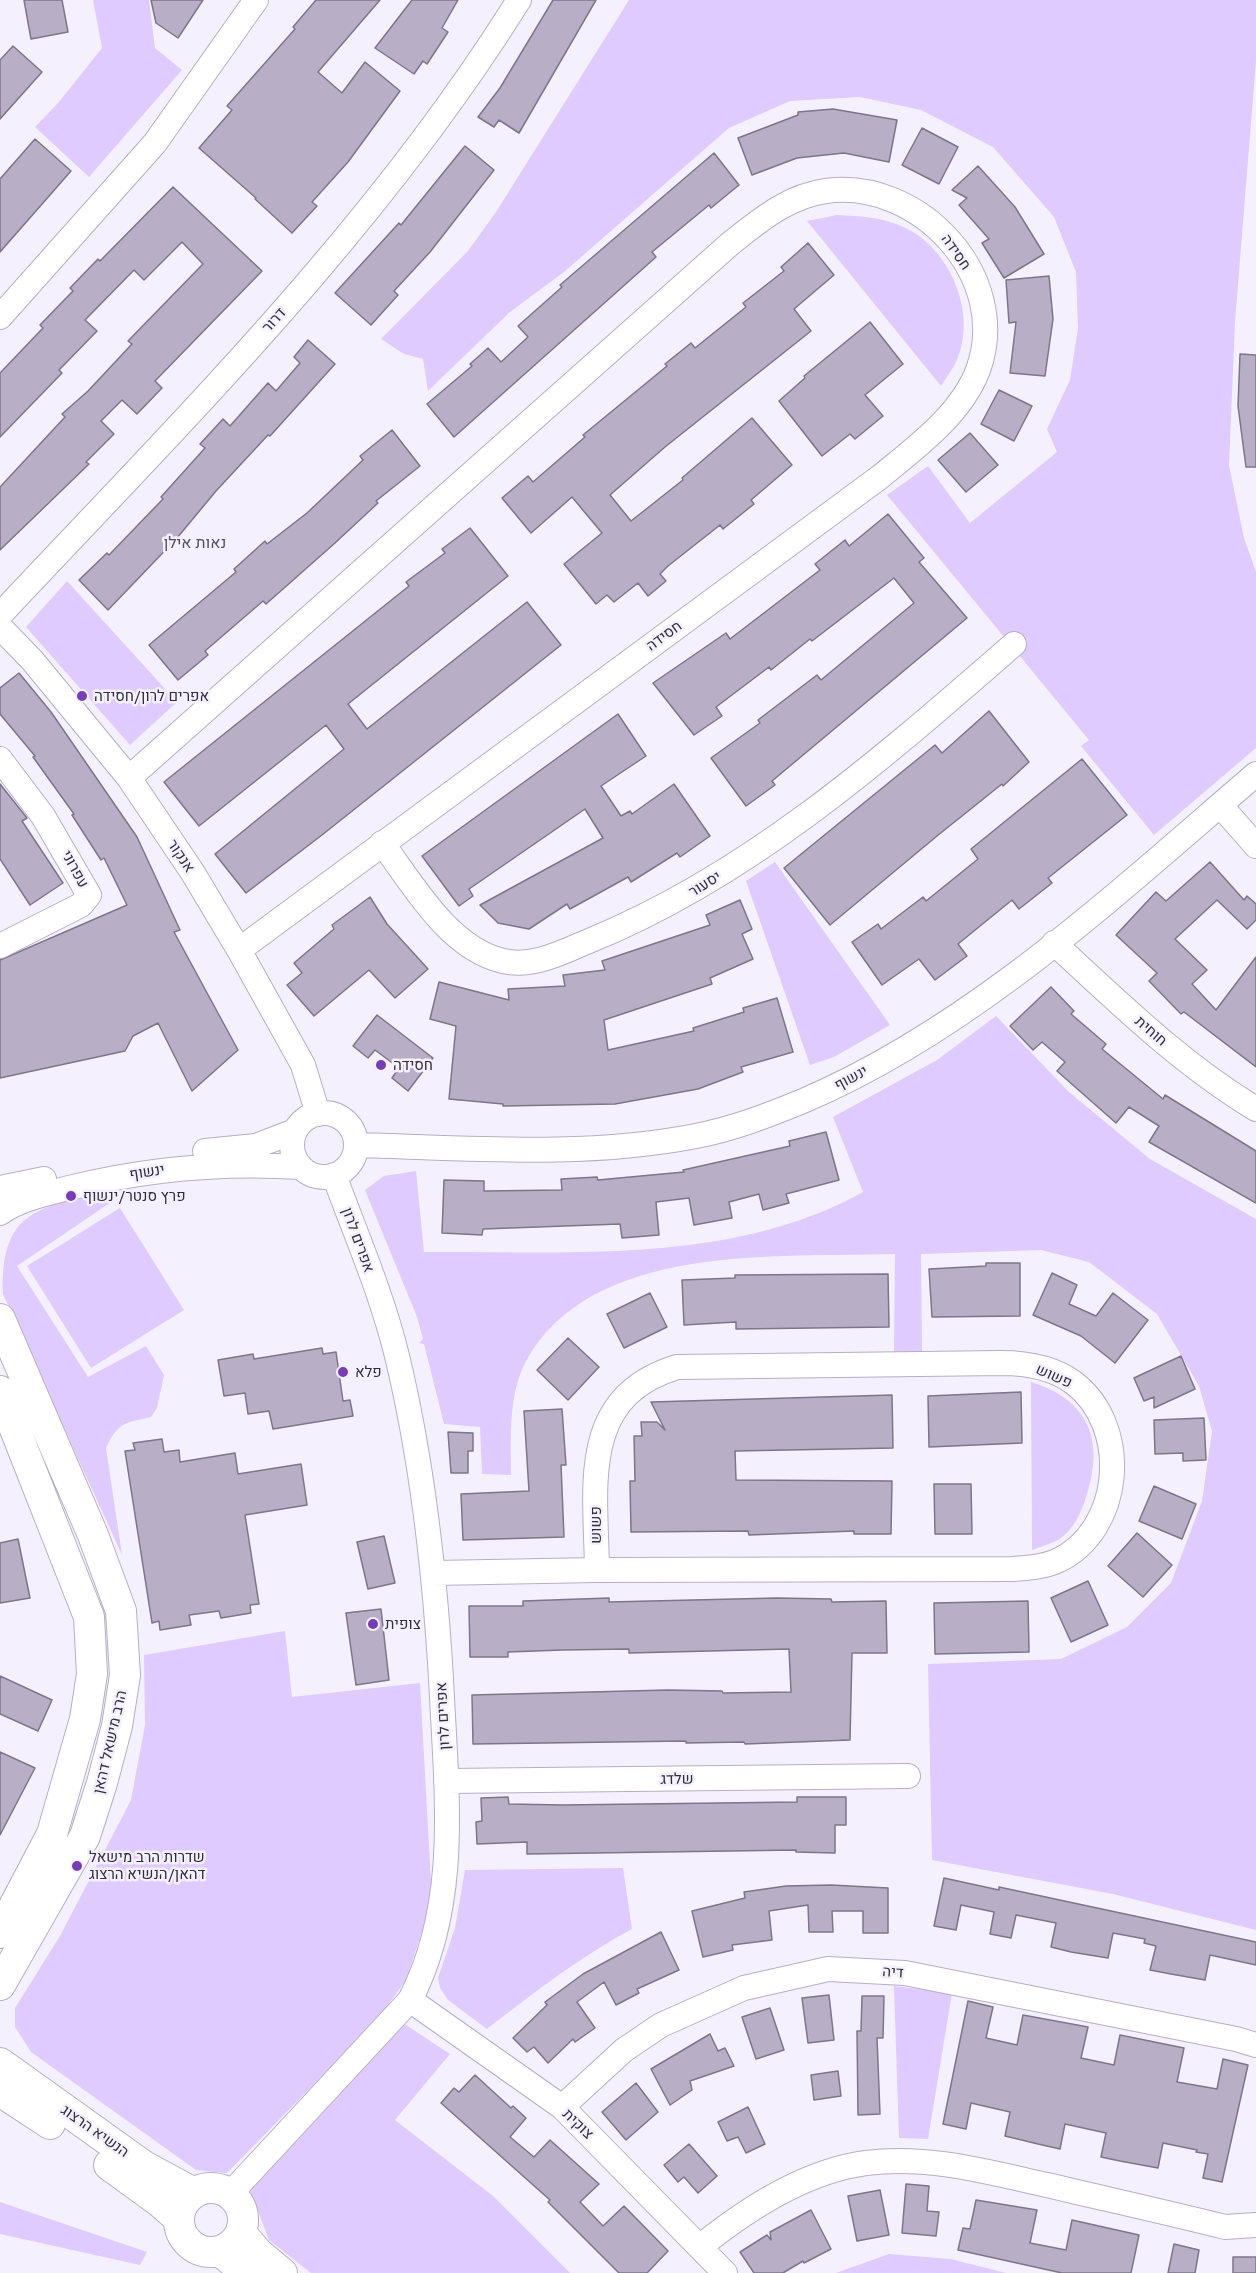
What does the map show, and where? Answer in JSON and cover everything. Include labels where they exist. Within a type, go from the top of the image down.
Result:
[{"type":"street","points":[[0,317],[155,143],[256,0]]},
{"type":"street","name":"דרור","points":[[0,615],[265,330],[341,244],[441,113],[519,0]]},
{"type":"street","name":"חסידה","points":[[129,778],[731,243],[774,209],[823,191],[871,192],[921,214],[943,232],[972,275],[982,301],[985,323],[983,351],[977,371],[969,388],[948,415],[914,449],[880,477],[239,950]]},
{"type":"street","name":"אנקור","points":[[0,627],[32,660],[129,778],[193,873],[303,1065],[318,1114]]},
{"type":"street","name":"יסעור","points":[[382,843],[438,917],[461,938],[480,951],[502,960],[519,963],[542,960],[640,920],[719,876],[824,802],[904,739],[1014,644]]},
{"type":"street","name":"עפרוני","points":[[0,759],[43,816],[89,894],[81,905],[0,946]]},
{"type":"street","name":"ינשוף","points":[[356,1145],[522,1152],[567,1151],[659,1143],[740,1125],[825,1091],[921,1039],[1054,944],[1256,774]]},
{"type":"street","points":[[1220,805],[1256,846]]},
{"type":"street","name":"חוחית","points":[[1054,944],[1160,1040],[1213,1081],[1256,1109]]},
{"type":"street","points":[[318,1114],[336,1116],[344,1121],[354,1136],[356,1145],[350,1164],[334,1175],[316,1176],[301,1167],[293,1150],[296,1131],[301,1123],[318,1114]]},
{"type":"street","name":"ינשוף","points":[[0,1188],[138,1157],[256,1146],[296,1131]]},
{"type":"street","name":"ינשוף","points":[[0,1213],[37,1196],[142,1173],[193,1167],[301,1167]]},
{"type":"street","name":"אפרים לרון","points":[[230,2194],[410,2000],[425,1970],[441,1906],[446,1866],[446,1781],[435,1573],[421,1471],[397,1354],[334,1175]]},
{"type":"street","name":"הרב מישאל דהאן","points":[[0,1319],[93,1535],[121,1611],[125,1675],[114,1737],[85,1836],[0,1985]]},
{"type":"street","name":"פשוש","points":[[435,1573],[1037,1567],[1056,1561],[1074,1550],[1086,1539],[1104,1509],[1112,1475],[1112,1451],[1107,1426],[1089,1397],[1073,1382],[1036,1366],[1018,1363],[676,1367],[639,1384],[622,1398],[600,1439],[596,1462],[597,1570]]},
{"type":"street","name":"הרב מישאל דהאן","points":[[0,1391],[89,1617],[92,1674],[80,1741],[51,1834],[0,1933]]},
{"type":"street","name":"שלדג","points":[[446,1781],[908,1776]]},
{"type":"street","name":"דיה","points":[[562,2107],[624,2050],[661,2025],[744,1988],[828,1969],[905,1973],[972,1984],[1236,2039],[1256,2046]]},
{"type":"street","name":"צוקית","points":[[410,2000],[562,2107],[701,2246],[724,2273]]},
{"type":"street","name":"הנשיא הרצוג","points":[[0,2063],[144,2166],[194,2193]]},
{"type":"street","name":"הנשיא הרצוג","points":[[0,2091],[132,2180],[179,2219]]},
{"type":"street","points":[[701,2246],[731,2222],[794,2187],[829,2172],[898,2161],[974,2169],[1225,2226],[1256,2225]]},
{"type":"street","points":[[230,2242],[244,2220],[241,2208],[230,2194],[212,2187],[194,2193],[181,2207],[179,2219],[181,2231],[188,2242],[198,2250],[230,2242],[258,2253],[282,2273]]},
{"type":"street","points":[[230,2242],[246,2273]]},
{"type":"shaded area","points":[[93,0],[149,0],[155,48],[182,70],[89,177],[35,127],[59,102],[102,48]]},
{"type":"shaded area","points":[[629,0],[1256,0],[1256,61],[1235,322],[1229,465],[1244,538],[1256,572],[1256,748],[1154,835],[1081,746],[1089,740],[887,495],[928,466],[970,523],[1057,452],[1047,429],[1070,380],[1078,328],[1076,272],[1054,217],[993,147],[921,110],[860,97],[790,101],[729,128],[564,272],[510,312],[428,391],[423,359],[404,354],[381,339],[468,251],[496,212]]},
{"type":"shaded area","points":[[837,215],[877,219],[901,226],[918,235],[946,265],[955,283],[964,323],[962,343],[956,362],[941,386],[807,221]]},
{"type":"shaded area","points":[[67,581],[177,702],[130,745],[26,627]]},
{"type":"shaded area","points":[[775,862],[890,1025],[834,1057],[810,1065],[746,881]]},
{"type":"shaded area","points":[[996,1016],[1069,1092],[1150,1159],[1256,1219],[1256,1930],[1113,1894],[932,1860],[928,1664],[1061,1659],[1127,1627],[1171,1583],[1202,1501],[1212,1431],[1199,1386],[1157,1314],[1089,1262],[1041,1250],[921,1254],[922,1351],[894,1354],[895,1254],[744,1258],[691,1264],[640,1276],[594,1295],[555,1323],[525,1363],[520,1376],[513,1404],[511,1475],[482,1474],[480,1427],[444,1424],[424,1344],[419,1343],[423,1339],[417,1317],[365,1190],[384,1176],[416,1171],[424,1252],[592,1252],[649,1249],[705,1243],[760,1232],[812,1215],[863,1192],[833,1117],[937,1060]]},
{"type":"shaded area","points":[[106,1190],[117,1198],[17,1266],[88,1377],[146,1346],[164,1375],[157,1408],[151,1417],[123,1425],[114,1433],[106,1448],[122,1555],[3,1294],[4,1266],[9,1244],[17,1228],[29,1217],[44,1209]]},
{"type":"shaded area","points":[[120,1208],[184,1310],[91,1368],[27,1266]]},
{"type":"shaded area","points":[[1031,1382],[1050,1389],[1078,1410],[1087,1424],[1094,1456],[1087,1494],[1073,1526],[1058,1540],[1032,1550]]},
{"type":"shaded area","points":[[285,1631],[292,1697],[420,1683],[432,1901],[406,1980],[377,2020],[227,2173],[196,2170],[31,2052],[15,2027],[15,2008],[60,1936],[131,1800],[145,1725],[144,1655]]},
{"type":"shaded area","points":[[623,1868],[632,1929],[575,1963],[487,2029],[448,2000],[440,1988],[438,1978],[455,1928],[465,1870]]},
{"type":"shaded area","points":[[894,1986],[952,1993],[928,2139],[899,2138]]},
{"type":"shaded area","points":[[403,2023],[450,2054],[395,2120],[493,2196],[570,2273],[311,2273],[269,2240],[249,2188]]},
{"type":"shaded area","points":[[0,2202],[147,2252],[140,2265],[0,2234]]},
{"type":"shaded area","points":[[889,2254],[950,2259],[1006,2273],[836,2273]]},
{"type":"building","points":[[24,0],[62,0],[68,32],[31,39]]},
{"type":"building","points":[[151,0],[203,0],[178,38],[156,23]]},
{"type":"building","points":[[316,0],[380,0],[318,72],[342,93],[365,62],[400,91],[348,162],[312,202],[317,206],[292,233],[199,148],[232,110],[227,106],[295,29],[293,27]]},
{"type":"building","points":[[412,0],[458,0],[442,28],[448,32],[427,64],[423,61],[414,74],[375,48]]},
{"type":"building","points":[[553,0],[596,0],[519,133],[499,120],[494,127],[478,117],[500,88]]},
{"type":"building","points":[[13,46],[42,72],[0,119],[0,60]]},
{"type":"building","points":[[833,109],[897,120],[889,162],[844,153],[797,158],[752,175],[738,138],[798,115],[798,112]]},
{"type":"building","points":[[922,128],[958,147],[939,184],[902,165]]},
{"type":"building","points":[[35,139],[71,171],[0,252],[0,179]]},
{"type":"building","points":[[465,146],[494,170],[430,252],[394,291],[398,295],[371,325],[335,293],[399,223],[401,225]]},
{"type":"building","points":[[714,153],[739,185],[711,208],[709,205],[652,252],[656,257],[454,437],[427,404],[472,366],[470,364],[488,348],[501,362],[528,337],[518,326],[562,287],[560,285]]},
{"type":"building","points":[[978,166],[1015,207],[1044,254],[1004,278],[982,243],[989,239],[959,205],[967,198],[952,190]]},
{"type":"building","points":[[173,187],[262,271],[155,381],[162,388],[137,414],[122,400],[101,421],[114,434],[86,462],[89,464],[0,550],[0,487],[65,417],[62,414],[88,391],[132,344],[128,341],[203,264],[182,242],[144,280],[134,270],[85,320],[97,331],[59,370],[62,373],[0,437],[0,373],[43,328],[40,325],[73,291],[70,288]]},
{"type":"building","points":[[808,243],[834,275],[794,309],[811,331],[665,447],[610,495],[631,521],[683,480],[682,478],[752,418],[792,465],[751,500],[754,504],[723,529],[720,525],[668,566],[660,574],[666,581],[648,596],[638,583],[614,602],[607,595],[596,604],[564,564],[602,533],[572,497],[531,533],[502,498],[528,476],[533,482],[585,437],[583,435],[667,366],[665,364],[691,343],[695,348],[746,307],[743,303],[784,271],[781,267]]},
{"type":"building","points":[[1049,276],[1053,319],[1045,376],[1010,373],[1016,322],[1009,323],[1006,280]]},
{"type":"building","points":[[870,322],[903,364],[865,395],[883,416],[855,439],[850,434],[822,456],[779,401],[805,378],[804,376]]},
{"type":"building","points":[[308,340],[335,364],[216,491],[177,538],[108,610],[79,580],[107,553],[109,555],[163,499],[161,497],[205,448],[200,444],[223,419],[230,426],[268,383],[276,391],[300,363],[294,357]]},
{"type":"building","points":[[1240,354],[1256,355],[1256,467],[1246,467],[1238,406]]},
{"type":"building","points":[[999,390],[1032,406],[1014,441],[981,424]]},
{"type":"building","points":[[392,430],[420,466],[376,501],[378,503],[266,604],[263,601],[205,651],[208,655],[178,680],[149,645],[236,572],[234,569],[265,541],[267,544],[307,513],[363,460],[360,456]]},
{"type":"building","points":[[970,433],[998,465],[966,492],[938,460]]},
{"type":"building","points":[[888,514],[924,558],[919,562],[967,618],[772,781],[775,785],[746,806],[711,758],[760,723],[758,720],[817,675],[821,680],[914,603],[894,578],[812,641],[810,639],[771,670],[769,667],[716,707],[722,716],[694,735],[653,683],[726,633],[730,639],[820,570],[815,564],[845,540],[849,546]]},
{"type":"building","points":[[470,528],[508,576],[348,704],[367,729],[527,602],[561,645],[246,893],[215,854],[344,749],[326,725],[199,826],[164,782],[409,586],[406,582],[445,553],[442,549]]},
{"type":"building","points":[[19,673],[51,712],[137,837],[180,930],[174,932],[238,1050],[192,1091],[158,1023],[133,1036],[125,1051],[0,1078],[0,960],[127,905],[104,858],[101,860],[72,815],[74,814],[33,757],[35,756],[0,714],[0,688]]},
{"type":"building","points":[[989,711],[1029,762],[1003,786],[1002,784],[937,836],[830,925],[784,868],[935,745],[942,753]]},
{"type":"building","points":[[618,714],[646,756],[601,786],[621,816],[630,811],[632,814],[674,784],[710,836],[680,857],[677,853],[631,882],[628,877],[570,909],[567,904],[529,929],[498,923],[480,905],[603,838],[585,809],[469,889],[473,896],[459,906],[422,856]]},
{"type":"building","points":[[1082,759],[1127,815],[1048,878],[1052,883],[1019,909],[1012,900],[958,944],[967,956],[935,980],[919,959],[882,985],[852,942],[878,924],[881,929],[923,897],[926,901],[978,859],[971,849]]},
{"type":"building","points":[[0,784],[27,818],[22,821],[63,883],[30,905],[0,859]]},
{"type":"building","points":[[1210,862],[1244,900],[1247,896],[1256,904],[1256,920],[1247,929],[1217,900],[1175,939],[1207,970],[1192,984],[1216,1010],[1256,957],[1256,1067],[1184,1012],[1181,1014],[1149,981],[1157,973],[1116,935],[1156,892],[1166,901]]},
{"type":"building","points":[[370,897],[387,924],[428,969],[395,998],[369,970],[314,1016],[287,985],[302,973],[294,963],[334,929],[332,925]]},
{"type":"building","points":[[740,900],[752,929],[742,934],[753,959],[710,978],[712,984],[604,1020],[608,1050],[694,1031],[693,1028],[744,1012],[743,1008],[777,998],[793,1052],[741,1067],[743,1072],[698,1089],[615,1104],[503,1106],[503,1104],[449,1099],[456,1026],[430,1019],[439,982],[509,1000],[508,989],[565,986],[563,975],[605,970],[602,961],[710,925],[706,915]]},
{"type":"building","points":[[1051,987],[1074,1011],[1071,1014],[1106,1044],[1102,1049],[1163,1099],[1165,1095],[1256,1151],[1256,1203],[1149,1142],[1159,1126],[1129,1107],[1116,1123],[1057,1071],[1065,1062],[1042,1042],[1033,1050],[1010,1026]]},
{"type":"building","points":[[377,1015],[433,1058],[408,1091],[392,1078],[399,1068],[375,1050],[368,1058],[353,1046]]},
{"type":"building","points":[[826,1132],[839,1180],[786,1194],[789,1203],[763,1210],[759,1194],[729,1202],[732,1218],[694,1225],[689,1198],[656,1202],[659,1235],[622,1238],[620,1224],[483,1229],[482,1235],[442,1233],[444,1180],[484,1181],[484,1191],[562,1190],[561,1179],[597,1177],[598,1180],[684,1172],[683,1170],[790,1146],[789,1141]]},
{"type":"building","points":[[986,1263],[1020,1263],[1020,1316],[932,1317],[929,1269],[986,1266]]},
{"type":"building","points":[[1052,1273],[1077,1285],[1069,1304],[1096,1316],[1113,1293],[1148,1320],[1115,1363],[1081,1336],[1033,1315]]},
{"type":"building","points":[[888,1274],[889,1327],[736,1329],[736,1322],[684,1325],[682,1280],[735,1278],[735,1275]]},
{"type":"building","points":[[650,1293],[667,1327],[624,1348],[607,1314]]},
{"type":"building","points":[[568,1338],[599,1367],[568,1400],[537,1370]]},
{"type":"building","points":[[322,1348],[323,1354],[336,1352],[343,1401],[350,1400],[353,1416],[273,1429],[269,1411],[248,1414],[245,1393],[224,1396],[218,1360],[253,1354],[254,1359]]},
{"type":"building","points":[[1181,1356],[1195,1389],[1154,1408],[1154,1397],[1144,1401],[1134,1378]]},
{"type":"building","points":[[1021,1392],[1022,1443],[929,1447],[928,1396]]},
{"type":"building","points":[[892,1395],[893,1448],[735,1451],[736,1480],[892,1481],[891,1534],[854,1534],[854,1531],[749,1535],[748,1531],[631,1532],[630,1481],[635,1481],[634,1436],[642,1436],[641,1422],[657,1422],[665,1430],[651,1402]]},
{"type":"building","points":[[562,1409],[566,1465],[561,1465],[564,1537],[463,1540],[461,1494],[529,1491],[524,1411]]},
{"type":"building","points":[[1204,1418],[1206,1460],[1183,1461],[1183,1453],[1155,1454],[1154,1420]]},
{"type":"building","points":[[448,1432],[473,1433],[473,1451],[468,1451],[468,1473],[451,1473]]},
{"type":"building","points":[[162,1439],[164,1452],[179,1450],[180,1462],[235,1453],[238,1474],[301,1464],[307,1505],[245,1515],[259,1604],[250,1605],[251,1613],[221,1618],[219,1611],[189,1615],[191,1625],[160,1630],[159,1621],[152,1623],[125,1451],[135,1450],[133,1443]]},
{"type":"building","points":[[934,1484],[971,1484],[972,1534],[935,1534]]},
{"type":"building","points":[[1154,1486],[1196,1504],[1182,1539],[1139,1521]]},
{"type":"building","points":[[1137,1533],[1172,1565],[1143,1597],[1108,1566]]},
{"type":"building","points":[[384,1536],[395,1583],[368,1589],[357,1542]]},
{"type":"building","points":[[18,1539],[30,1598],[0,1603],[0,1543]]},
{"type":"building","points":[[1088,1581],[1108,1625],[1071,1642],[1051,1598]]},
{"type":"building","points":[[609,1598],[609,1602],[777,1598],[831,1599],[832,1602],[886,1601],[887,1653],[852,1653],[850,1740],[745,1744],[744,1742],[686,1743],[686,1741],[473,1744],[472,1695],[668,1690],[722,1691],[723,1693],[791,1692],[789,1649],[629,1653],[629,1649],[562,1650],[508,1652],[508,1657],[470,1657],[469,1606],[523,1606],[523,1601]]},
{"type":"building","points":[[1028,1601],[1029,1652],[935,1654],[934,1603]]},
{"type":"building","points":[[381,1609],[389,1680],[356,1685],[346,1613]]},
{"type":"building","points":[[0,1676],[52,1700],[38,1731],[0,1714]]},
{"type":"building","points":[[0,1752],[35,1768],[0,1835]]},
{"type":"building","points":[[508,1797],[509,1804],[563,1805],[797,1802],[797,1797],[846,1797],[846,1825],[835,1825],[835,1853],[796,1852],[796,1850],[527,1854],[527,1842],[477,1844],[476,1822],[482,1821],[481,1798]]},
{"type":"building","points":[[944,1878],[999,1890],[999,1887],[1256,1942],[1256,1965],[1210,1955],[1205,1980],[1150,1970],[1156,1946],[1144,1943],[1145,1939],[1113,1933],[1108,1958],[1071,1952],[1051,1947],[1056,1923],[1016,1915],[1011,1938],[990,1934],[994,1912],[961,1905],[956,1930],[934,1926]]},
{"type":"building","points":[[831,1885],[888,1888],[888,1933],[863,1933],[863,1911],[832,1911],[833,1932],[809,1932],[808,1905],[769,1911],[772,1940],[732,1945],[733,1950],[703,1957],[692,1911],[745,1898],[744,1892],[786,1886]]},
{"type":"building","points":[[661,1932],[679,1970],[637,1989],[639,1993],[616,2005],[604,1982],[577,2002],[595,2028],[575,2042],[573,2039],[548,2063],[534,2047],[527,2052],[513,2038],[547,2005],[545,2002],[583,1974]]},
{"type":"building","points":[[829,1995],[834,2040],[808,2043],[802,1998]]},
{"type":"building","points":[[862,1996],[884,1996],[883,2038],[877,2038],[880,2114],[858,2115],[857,2031],[861,2031]]},
{"type":"building","points":[[968,2001],[993,2007],[986,2038],[1017,2045],[1023,2015],[1088,2027],[1081,2058],[1114,2065],[1120,2035],[1184,2048],[1177,2082],[1217,2089],[1223,2059],[1248,2065],[1222,2182],[1203,2178],[1208,2154],[1196,2152],[1197,2150],[1163,2143],[1158,2168],[1120,2161],[1101,2157],[1106,2133],[1065,2124],[1060,2149],[1005,2136],[1010,2112],[971,2103],[966,2129],[943,2124]]},
{"type":"building","points":[[770,2008],[784,2050],[756,2059],[742,2017]]},
{"type":"building","points":[[710,2034],[718,2051],[725,2048],[734,2066],[690,2081],[692,2090],[670,2105],[651,2069]]},
{"type":"building","points":[[838,2071],[841,2096],[814,2100],[811,2075]]},
{"type":"building","points":[[475,2075],[511,2108],[513,2106],[526,2118],[510,2137],[534,2157],[550,2140],[599,2184],[580,2202],[603,2226],[624,2206],[668,2251],[647,2273],[619,2273],[548,2202],[550,2200],[441,2103],[454,2088],[459,2092]]},
{"type":"building","points":[[636,2083],[658,2112],[626,2140],[602,2112]]},
{"type":"building","points":[[748,2107],[765,2144],[746,2153],[738,2137],[727,2141],[718,2122]]},
{"type":"building","points":[[689,2144],[717,2176],[698,2193],[684,2177],[678,2182],[664,2165]]},
{"type":"building","points":[[906,2184],[929,2186],[927,2211],[939,2212],[936,2236],[902,2233]]},
{"type":"building","points":[[880,2190],[889,2235],[857,2241],[848,2196]]},
{"type":"building","points":[[976,2200],[1037,2210],[1030,2243],[1066,2250],[1072,2220],[1139,2235],[1131,2273],[1062,2273],[958,2250],[963,2228],[970,2229]]},
{"type":"building","points":[[811,2210],[831,2249],[783,2273],[754,2273],[740,2252],[767,2235],[771,2240],[770,2232]]},
{"type":"building","points":[[1174,2244],[1199,2250],[1195,2273],[1168,2273]]},
{"type":"building","points":[[1233,2257],[1256,2257],[1256,2273],[1233,2273]]},
{"type":"place","name":"אפרים לרון/חסידה","points":[[82,696]]},
{"type":"place","name":"חסידה","points":[[381,1065]]},
{"type":"place","name":"פרץ סנטר/ינשוף","points":[[71,1196]]},
{"type":"place","name":"פלא","points":[[343,1372]]},
{"type":"place","name":"צופית","points":[[373,1624]]},
{"type":"place","name":"שדרות הרב מישאל דהאן/הנשיא הרצוג","points":[[77,1866]]},
{"type":"district","name":"נאות אילן","points":[[195,543]]}]
